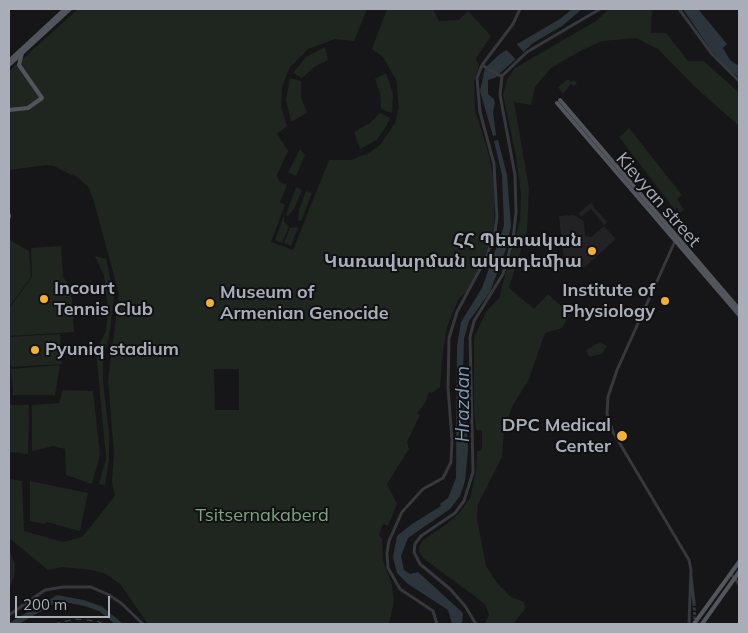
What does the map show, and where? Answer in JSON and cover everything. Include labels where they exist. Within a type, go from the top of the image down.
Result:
[{"type":"main road","points":[[9,61],[65,9]]},
{"type":"main road","points":[[9,65],[70,9]]},
{"type":"main road","points":[[9,110],[28,108],[42,98],[18,65],[22,52]]},
{"type":"main road","name":"Kievyan street","points":[[739,309],[731,302],[674,241],[621,174],[576,118],[558,101],[572,121],[621,174],[678,237],[731,302],[739,315]]},
{"type":"main road","points":[[572,121],[576,118]]},
{"type":"main road","points":[[694,624],[739,562]]},
{"type":"main road","points":[[702,624],[739,572]]},
{"type":"street","points":[[437,624],[433,612],[400,589],[395,582],[388,568],[387,553],[389,541],[402,512],[423,489],[443,478],[451,462],[452,440],[448,388],[449,338],[457,312],[486,258],[497,217],[494,164],[477,99],[476,78],[513,24],[520,9]]},
{"type":"street","points":[[476,624],[465,606],[450,589],[420,564],[414,552],[415,544],[420,536],[455,513],[464,502],[473,472],[470,336],[474,321],[503,274],[513,239],[516,213],[515,175],[500,95],[500,75],[527,52],[600,9]]},
{"type":"street","points":[[679,9],[712,54],[739,81]]},
{"type":"street","points":[[484,66],[500,75]]},
{"type":"street","points":[[678,237],[674,241],[617,370],[608,398],[607,414],[614,432],[686,554],[691,575],[694,603]]},
{"type":"street","points":[[731,574],[739,584]]},
{"type":"street","points":[[689,624],[691,575]]},
{"type":"street","points":[[9,615],[45,590],[63,587],[85,587],[109,595],[143,624]]},
{"type":"shaded area","points":[[592,202],[593,206],[607,222],[604,225],[591,209],[581,217],[579,213]]},
{"type":"shaded area","points":[[574,215],[584,221],[585,236],[591,237],[604,226],[616,239],[585,267],[565,267],[559,216]]},
{"type":"green space","name":"Tsitsernakaberd","points":[[78,9],[367,9],[354,41],[335,39],[308,49],[290,67],[282,87],[281,107],[287,126],[277,134],[288,151],[277,175],[279,181],[287,185],[280,202],[285,205],[271,242],[293,250],[329,160],[351,160],[369,153],[381,144],[395,123],[399,107],[396,80],[383,57],[372,49],[387,9],[433,9],[439,21],[459,20],[468,11],[491,36],[476,58],[479,66],[474,82],[475,110],[489,155],[495,184],[494,230],[484,258],[469,289],[458,300],[447,327],[440,387],[432,393],[429,392],[425,403],[417,413],[420,415],[407,442],[409,449],[387,484],[397,504],[388,526],[383,524],[379,535],[382,538],[383,560],[392,585],[394,601],[389,624],[148,624],[120,584],[106,574],[92,570],[62,567],[48,570],[9,538],[9,479],[22,481],[24,531],[63,542],[82,537],[115,496],[112,481],[114,453],[108,381],[119,294],[89,188],[74,174],[71,175],[54,166],[46,165],[9,170],[9,71]],"holes":[[[214,369],[239,369],[239,410],[215,410]]]},
{"type":"green space","points":[[609,9],[652,9],[651,33],[666,33],[688,61],[704,61],[739,93],[739,126],[694,86],[658,49],[636,38],[602,41],[580,51],[551,68],[535,87],[531,105],[514,102],[529,188],[527,231],[509,288],[534,309],[548,294],[570,314],[562,328],[545,333],[529,379],[513,405],[504,428],[502,457],[478,504],[477,519],[486,566],[498,584],[511,597],[524,602],[525,609],[513,624],[485,624],[489,615],[485,604],[423,558],[419,552],[419,547],[423,540],[447,524],[459,513],[470,498],[476,472],[477,451],[482,450],[482,430],[476,430],[474,411],[474,338],[486,312],[499,298],[520,220],[521,195],[516,156],[503,95],[507,80],[515,68],[596,21]]},
{"type":"green space","points":[[325,47],[328,60],[314,67],[302,78],[293,73],[306,57]]},
{"type":"green space","points":[[386,73],[393,94],[392,113],[381,109],[380,93],[375,79]]},
{"type":"green space","points":[[290,78],[301,81],[301,97],[307,113],[291,122],[286,100]]},
{"type":"green space","points":[[568,79],[571,82],[574,80],[577,83],[574,86],[571,84],[563,94],[558,87]]},
{"type":"green space","points":[[380,113],[390,118],[387,125],[377,140],[360,149],[354,132],[370,123]]},
{"type":"green space","points":[[629,128],[682,195],[677,199],[684,210],[680,213],[677,208],[675,210],[619,137]]},
{"type":"green space","points":[[300,149],[305,155],[296,176],[288,173]]},
{"type":"green space","points":[[296,187],[302,190],[294,209],[288,216],[286,215]]},
{"type":"green space","points":[[306,191],[312,193],[301,221],[298,220],[299,210]]},
{"type":"green space","points":[[284,216],[284,222],[289,227],[282,243],[275,240]]},
{"type":"green space","points":[[300,222],[291,246],[284,243],[290,228],[298,227]]},
{"type":"green space","points":[[10,240],[29,251],[31,277],[9,307]]},
{"type":"green space","name":"Incourt Tennis Club","points":[[61,246],[63,277],[71,288],[74,332],[9,336],[9,309],[32,277],[31,248]]},
{"type":"green space","points":[[95,256],[106,259],[114,296],[109,338],[103,358],[103,381],[109,434],[109,460],[105,485],[99,484],[106,458],[96,351],[106,331],[108,308],[104,276]]},
{"type":"green space","name":"Pyuniq stadium","points":[[60,334],[62,364],[11,367],[9,337]]},
{"type":"green space","points":[[600,342],[607,346],[602,354],[589,357],[586,350]]},
{"type":"green space","points":[[60,365],[55,395],[13,395],[11,369]]},
{"type":"green space","points":[[63,390],[93,391],[100,455],[92,484],[66,475],[65,449],[54,446],[32,451],[32,405],[59,403]]},
{"type":"green space","points":[[9,405],[29,405],[28,454],[9,452]]},
{"type":"green space","points":[[30,481],[88,493],[80,531],[47,522],[45,524],[30,521]]},
{"type":"green space","points":[[9,548],[15,565],[14,577],[9,589]]},
{"type":"green space","points":[[40,598],[46,609],[18,624],[10,624],[32,608]]},
{"type":"water","points":[[572,9],[582,9],[562,26],[533,43],[495,78],[488,80],[488,94],[494,99],[495,103],[493,112],[496,135],[493,136],[480,91],[485,68],[500,54],[560,19]]},
{"type":"water","points":[[683,9],[698,9],[727,44],[723,48],[730,60],[739,66],[739,77],[726,68],[711,50]]},
{"type":"water","points":[[498,140],[507,175],[511,226],[506,249],[490,292],[469,321],[464,339],[463,376],[468,450],[465,481],[460,496],[450,509],[408,538],[401,556],[404,570],[410,574],[418,572],[463,613],[462,624],[452,624],[448,610],[408,584],[397,573],[393,557],[397,536],[441,506],[440,504],[448,498],[456,478],[457,346],[461,322],[482,288],[504,226],[502,175],[494,141]]},
{"type":"pier","points":[[515,42],[525,54],[517,61],[505,48]]},
{"type":"waterway","name":"Hrazdan","points":[[13,624],[58,598],[84,603],[101,609],[119,624]]},
{"type":"tunnel","points":[[694,603],[695,621]]},
{"type":"railway","points":[[54,624],[75,619],[97,621],[103,624]]},
{"type":"place","name":"ՀՀ Պետական Կառավարման ակադեմիա","points":[[592,251]]},
{"type":"place","name":"Incourt Tennis Club","points":[[44,299]]},
{"type":"place","name":"Institute of Physiology","points":[[665,301]]},
{"type":"place","name":"Museum of Armenian Genocide","points":[[210,303]]},
{"type":"place","name":"Pyuniq stadium","points":[[35,350]]},
{"type":"place","name":"DPC Medical Center","points":[[622,436]]}]
